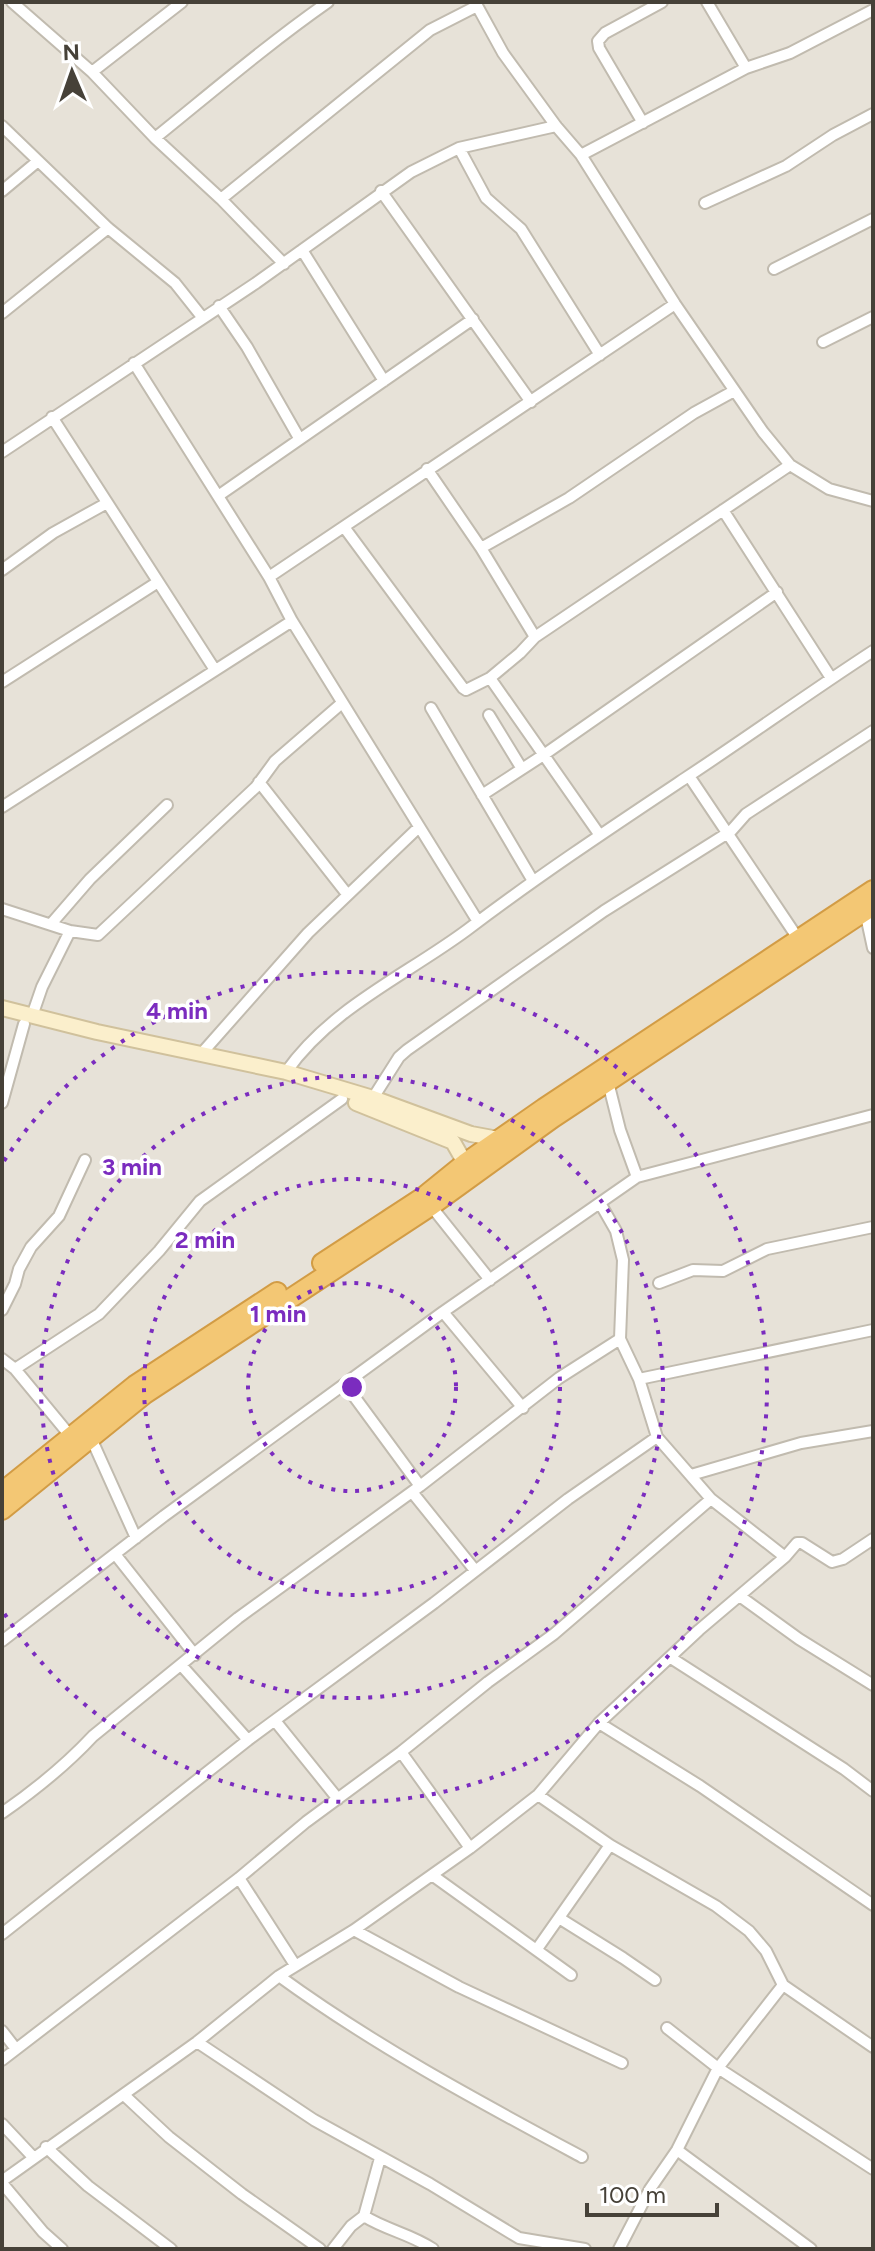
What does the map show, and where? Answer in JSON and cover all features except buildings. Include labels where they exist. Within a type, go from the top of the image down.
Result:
[{"type":"highway","points":[[2,1492],[352,1251],[498,1139],[873,890]]},
{"type":"highway","points":[[352,1251],[431,1206],[504,1151],[869,908]]},
{"type":"highway","points":[[2,1510],[80,1441]]},
{"type":"street","points":[[12,2],[92,72],[284,264]]},
{"type":"street","points":[[92,72],[182,2]]},
{"type":"street","points":[[155,138],[282,34],[328,2]]},
{"type":"street","points":[[643,123],[599,48],[598,41],[605,33],[662,2]]},
{"type":"street","points":[[707,2],[746,68]]},
{"type":"street","points":[[221,199],[430,30],[476,4],[503,53],[581,155],[675,304],[734,391],[790,465],[829,489],[873,501]]},
{"type":"street","points":[[581,155],[746,68],[790,53],[873,10]]},
{"type":"street","points":[[705,203],[786,166],[833,135],[873,114]]},
{"type":"street","points":[[2,126],[108,228],[175,283],[202,317]]},
{"type":"street","points":[[2,452],[284,264],[411,172],[459,148],[556,126]]},
{"type":"street","points":[[459,148],[486,198],[515,222],[532,245],[600,355]]},
{"type":"street","points":[[2,191],[38,161]]},
{"type":"street","points":[[381,191],[531,402]]},
{"type":"street","points":[[774,269],[873,219]]},
{"type":"street","points":[[2,313],[108,228]]},
{"type":"street","points":[[302,250],[384,381]]},
{"type":"street","points":[[269,577],[675,304]]},
{"type":"street","points":[[219,306],[247,347],[299,438]]},
{"type":"street","points":[[823,342],[873,317]]},
{"type":"street","points":[[218,496],[473,319]]},
{"type":"street","points":[[134,363],[269,577],[292,621],[477,920]]},
{"type":"street","points":[[481,548],[569,498],[694,413],[734,391]]},
{"type":"street","points":[[52,417],[215,670]]},
{"type":"street","points":[[344,527],[466,690],[490,678],[535,637],[790,465]]},
{"type":"street","points":[[427,469],[481,548],[535,637]]},
{"type":"street","points":[[2,570],[53,533],[107,503]]},
{"type":"street","points":[[723,510],[831,678]]},
{"type":"street","points":[[2,682],[158,582]]},
{"type":"street","points":[[482,795],[777,592]]},
{"type":"street","points":[[2,807],[292,621]]},
{"type":"street","points":[[286,1072],[337,1018],[372,991],[448,943],[599,834],[873,651]]},
{"type":"street","points":[[490,678],[599,834]]},
{"type":"street","points":[[2,909],[70,931],[98,935],[191,851],[259,782],[275,761],[342,703]]},
{"type":"street","points":[[431,708],[533,881]]},
{"type":"street","points":[[489,715],[522,769]]},
{"type":"street","points":[[373,1098],[399,1057],[407,1050],[592,919],[728,833],[746,814],[873,731]]},
{"type":"street","points":[[689,776],[799,940]]},
{"type":"street","points":[[259,782],[347,894]]},
{"type":"street","points":[[51,924],[90,879],[167,805]]},
{"type":"street","points":[[202,1053],[308,933],[419,827]]},
{"type":"street","points":[[869,908],[873,948]]},
{"type":"street","points":[[2,1103],[28,1020],[70,931]]},
{"type":"street","points":[[2,1008],[28,1020],[281,1080],[368,1106],[453,1142],[465,1163]]},
{"type":"street","points":[[2,1018],[97,1032],[286,1072],[373,1098],[471,1134],[498,1139]]},
{"type":"street","points":[[608,1082],[620,1130],[637,1177]]},
{"type":"street","points":[[15,1369],[99,1314],[159,1251],[200,1201],[342,1099]]},
{"type":"street","points":[[2,1641],[136,1538],[443,1312],[637,1177],[873,1115]]},
{"type":"street","points":[[2,1310],[31,1247],[59,1216],[85,1160]]},
{"type":"street","points":[[600,1203],[616,1231],[623,1260],[620,1339],[639,1379],[657,1437],[711,1499],[785,1557]]},
{"type":"street","points":[[431,1206],[490,1280]]},
{"type":"street","points":[[659,1283],[693,1270],[723,1271],[767,1249],[873,1227]]},
{"type":"street","points":[[443,1312],[523,1408]]},
{"type":"street","points":[[639,1379],[873,1330]]},
{"type":"street","points":[[2,1813],[238,1618],[416,1489],[559,1378],[620,1339]]},
{"type":"street","points":[[2,1359],[15,1369],[80,1441],[136,1538]]},
{"type":"street","points":[[345,1384],[474,1569]]},
{"type":"street","points":[[691,1475],[801,1443],[873,1431]]},
{"type":"street","points":[[2,1934],[248,1740],[434,1603],[474,1569],[657,1437]]},
{"type":"street","points":[[2,2060],[239,1878],[306,1822],[554,1634],[711,1499]]},
{"type":"street","points":[[62,2249],[43,2232],[2,2182],[46,2147],[197,2042],[279,1976],[354,1930],[470,1848],[538,1795],[599,1723],[797,1543],[802,1543],[829,1561],[837,1561],[873,1539]]},
{"type":"street","points":[[115,1554],[195,1655]]},
{"type":"street","points":[[741,1597],[799,1639],[873,1685]]},
{"type":"street","points":[[671,1658],[844,1769],[873,1791]]},
{"type":"street","points":[[181,1665],[248,1740]]},
{"type":"street","points":[[276,1722],[338,1799]]},
{"type":"street","points":[[599,1723],[700,1786],[873,1905]]},
{"type":"street","points":[[401,1752],[470,1848]]},
{"type":"street","points":[[538,1795],[610,1845],[716,1906],[749,1931],[766,1951],[783,1985],[873,2047]]},
{"type":"street","points":[[537,1949],[610,1845]]},
{"type":"street","points":[[432,1875],[571,1975]]},
{"type":"street","points":[[239,1878],[295,1965]]},
{"type":"street","points":[[559,1918],[655,1980]]},
{"type":"street","points":[[354,1930],[459,1987],[622,2063]]},
{"type":"street","points":[[279,1976],[332,2015],[426,2073],[582,2157]]},
{"type":"street","points":[[619,2249],[650,2189],[677,2150],[718,2068],[783,1985]]},
{"type":"street","points":[[667,2028],[718,2068],[873,2169]]},
{"type":"street","points":[[2,2031],[16,2049]]},
{"type":"street","points":[[197,2042],[314,2120],[430,2184],[519,2238],[585,2249]]},
{"type":"street","points":[[124,2095],[205,2166],[320,2249]]},
{"type":"street","points":[[2,2124],[33,2157]]},
{"type":"street","points":[[46,2147],[88,2186],[171,2249]]},
{"type":"street","points":[[677,2150],[811,2249]]},
{"type":"street","points":[[333,2249],[351,2226],[364,2216],[380,2158]]},
{"type":"street","points":[[364,2216],[376,2224],[418,2239],[433,2249]]},
{"type":"shaded area","points":[[2,2],[873,2],[873,2249],[2,2249]]}]
